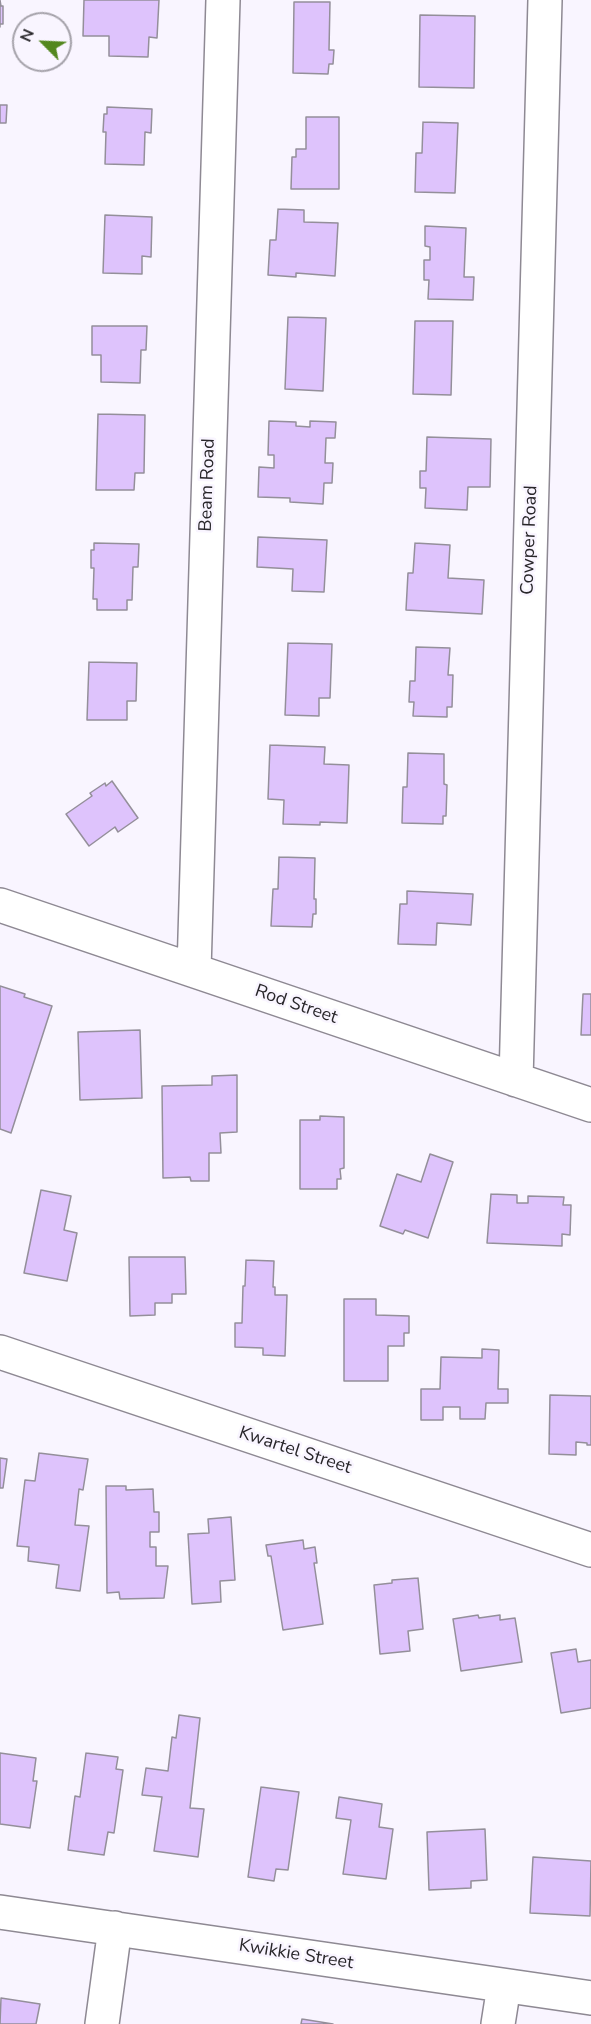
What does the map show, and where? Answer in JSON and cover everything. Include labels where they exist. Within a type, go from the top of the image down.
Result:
[{"type":"street","name":"Beam Road","points":[[194,970],[223,0]]},
{"type":"street","name":"Cowper Road","points":[[516,1080],[545,0]]},
{"type":"street","name":"Rod Street","points":[[0,904],[591,1106]]},
{"type":"street","name":"Kwartel Street","points":[[0,1352],[591,1550]]},
{"type":"street","name":"Kwikkie Street","points":[[0,1912],[591,1998]]},
{"type":"street","points":[[102,2024],[115,1928]]},
{"type":"street","points":[[498,2024],[504,1986]]},
{"type":"building","points":[[0,0],[3,6],[3,24],[0,24]]},
{"type":"building","points":[[84,0],[159,0],[157,38],[149,37],[148,57],[109,56],[109,36],[83,36]]},
{"type":"building","points":[[294,2],[330,2],[329,50],[334,50],[333,64],[329,64],[328,74],[293,73]]},
{"type":"building","points":[[420,15],[475,16],[474,88],[419,87]]},
{"type":"building","points":[[0,105],[7,105],[6,123],[0,123]]},
{"type":"building","points":[[107,107],[152,109],[151,133],[145,132],[144,165],[105,164],[106,132],[103,132],[104,114],[107,114]]},
{"type":"building","points":[[306,117],[339,117],[339,189],[291,189],[292,157],[296,157],[296,149],[306,149]]},
{"type":"building","points":[[423,122],[458,123],[455,193],[415,192],[416,153],[422,153]]},
{"type":"building","points":[[278,209],[304,210],[304,222],[338,223],[335,276],[296,273],[296,277],[268,275],[270,240],[276,240]]},
{"type":"building","points":[[105,215],[152,217],[151,257],[142,256],[142,274],[103,273]]},
{"type":"building","points":[[425,226],[466,228],[464,277],[474,277],[473,300],[428,299],[429,280],[424,280],[424,260],[430,260],[430,247],[425,246]]},
{"type":"building","points":[[288,317],[326,318],[323,391],[285,389]]},
{"type":"building","points":[[415,321],[453,321],[451,395],[413,394]]},
{"type":"building","points":[[92,326],[147,326],[146,350],[141,350],[140,383],[101,382],[101,355],[92,355]]},
{"type":"building","points":[[98,414],[145,415],[144,473],[135,473],[134,490],[96,490]]},
{"type":"building","points":[[269,421],[296,422],[296,426],[310,427],[310,421],[336,422],[335,438],[326,438],[325,463],[333,463],[332,483],[324,483],[323,504],[290,502],[290,498],[258,497],[259,467],[274,468],[274,455],[268,455]]},
{"type":"building","points":[[427,437],[491,439],[490,487],[468,487],[467,510],[425,508],[426,488],[420,488],[420,471],[426,471]]},
{"type":"building","points":[[258,537],[327,540],[324,592],[292,591],[293,569],[257,567]]},
{"type":"building","points":[[94,543],[139,544],[138,567],[133,567],[132,600],[127,600],[127,610],[97,610],[97,599],[93,599],[94,568],[91,568],[91,550],[94,550]]},
{"type":"building","points":[[415,543],[450,545],[448,578],[484,580],[482,614],[406,610],[408,573],[413,573]]},
{"type":"building","points":[[288,643],[332,644],[330,698],[319,698],[319,716],[285,715]]},
{"type":"building","points":[[416,647],[450,648],[448,675],[453,675],[452,707],[447,707],[447,717],[413,716],[414,702],[409,702],[410,681],[415,681]]},
{"type":"building","points":[[89,662],[137,663],[136,701],[127,701],[127,720],[87,720]]},
{"type":"building","points":[[270,745],[325,747],[324,764],[349,765],[347,823],[283,824],[284,800],[268,799]]},
{"type":"building","points":[[408,753],[444,754],[444,784],[447,785],[446,816],[443,816],[443,824],[402,823],[403,787],[407,787]]},
{"type":"building","points":[[112,781],[138,818],[118,832],[115,827],[89,846],[66,814],[92,796],[90,793]]},
{"type":"building","points":[[279,857],[315,858],[316,914],[313,914],[312,927],[271,926],[273,889],[278,889]]},
{"type":"building","points":[[407,891],[473,894],[471,925],[437,923],[436,945],[398,944],[400,904],[407,904]]},
{"type":"building","points":[[0,986],[52,1006],[11,1133],[0,1129]]},
{"type":"building","points":[[583,994],[591,994],[591,1035],[581,1035]]},
{"type":"building","points":[[140,1030],[142,1098],[80,1100],[78,1032]]},
{"type":"building","points":[[237,1075],[237,1132],[220,1133],[221,1153],[209,1153],[209,1181],[191,1181],[190,1177],[163,1178],[162,1086],[212,1085],[212,1076]]},
{"type":"building","points":[[320,1116],[344,1117],[344,1168],[340,1169],[341,1179],[337,1179],[337,1189],[300,1189],[300,1120],[320,1120]]},
{"type":"building","points":[[430,1154],[453,1162],[428,1238],[405,1230],[403,1234],[380,1226],[397,1174],[421,1182]]},
{"type":"building","points":[[41,1190],[71,1196],[64,1230],[77,1233],[67,1281],[24,1273]]},
{"type":"building","points":[[491,1194],[517,1195],[517,1203],[528,1203],[528,1196],[564,1197],[563,1205],[571,1205],[570,1235],[562,1234],[562,1246],[487,1243]]},
{"type":"building","points":[[129,1257],[185,1257],[186,1294],[172,1294],[172,1303],[155,1303],[155,1315],[130,1316]]},
{"type":"building","points":[[246,1260],[274,1261],[275,1295],[287,1295],[285,1356],[263,1355],[263,1348],[235,1347],[235,1323],[242,1323]]},
{"type":"building","points":[[344,1299],[376,1299],[376,1315],[409,1316],[409,1333],[404,1333],[404,1346],[388,1346],[388,1381],[344,1381]]},
{"type":"building","points":[[482,1349],[499,1350],[498,1389],[508,1389],[508,1403],[486,1403],[485,1419],[460,1419],[460,1407],[443,1407],[443,1420],[421,1420],[421,1389],[440,1389],[441,1357],[482,1358]]},
{"type":"building","points":[[550,1395],[591,1396],[591,1445],[576,1442],[576,1455],[549,1454]]},
{"type":"building","points":[[39,1453],[88,1459],[83,1490],[79,1489],[75,1525],[89,1526],[80,1591],[56,1588],[59,1565],[28,1561],[29,1547],[17,1546],[25,1480],[35,1481]]},
{"type":"building","points":[[0,1458],[7,1459],[3,1488],[0,1488]]},
{"type":"building","points":[[106,1486],[126,1486],[126,1490],[153,1489],[154,1512],[159,1512],[159,1532],[150,1532],[150,1547],[156,1547],[156,1566],[168,1566],[164,1598],[120,1599],[119,1592],[107,1593]]},
{"type":"building","points":[[231,1517],[235,1580],[220,1581],[221,1602],[192,1604],[188,1534],[209,1533],[208,1519]]},
{"type":"building","points":[[303,1540],[304,1549],[315,1547],[317,1563],[314,1563],[323,1624],[283,1630],[271,1556],[268,1556],[266,1545]]},
{"type":"building","points":[[418,1578],[423,1629],[408,1631],[410,1651],[380,1654],[374,1585],[392,1583],[392,1580]]},
{"type":"building","points":[[478,1615],[479,1618],[500,1615],[500,1620],[515,1618],[522,1662],[461,1671],[453,1619]]},
{"type":"building","points":[[576,1649],[578,1662],[591,1660],[591,1708],[561,1713],[551,1653]]},
{"type":"building","points":[[179,1715],[200,1718],[190,1808],[204,1809],[198,1857],[154,1851],[162,1797],[142,1795],[146,1768],[168,1771],[172,1737],[176,1738]]},
{"type":"building","points":[[0,1753],[36,1758],[33,1781],[37,1781],[30,1828],[0,1824]]},
{"type":"building","points":[[86,1753],[118,1757],[116,1769],[123,1770],[114,1833],[108,1832],[104,1855],[68,1850],[75,1796],[80,1797]]},
{"type":"building","points":[[261,1787],[299,1792],[288,1870],[276,1869],[274,1881],[248,1877]]},
{"type":"building","points":[[339,1797],[382,1804],[379,1827],[393,1829],[386,1879],[343,1874],[351,1820],[336,1818]]},
{"type":"building","points":[[485,1829],[487,1880],[471,1881],[471,1888],[429,1890],[427,1832]]},
{"type":"building","points":[[533,1857],[591,1861],[590,1916],[530,1913]]},
{"type":"building","points":[[1,1998],[40,2004],[36,2024],[0,2024]]},
{"type":"building","points":[[302,2019],[333,2024],[301,2024]]}]
